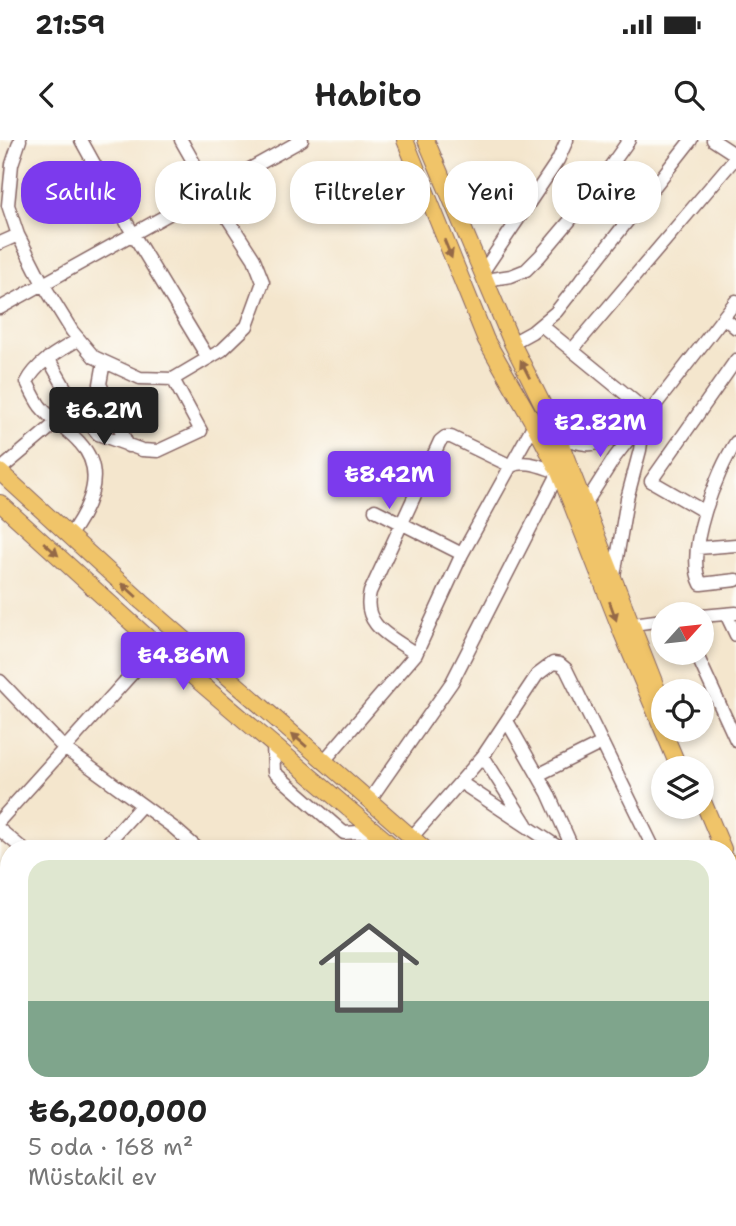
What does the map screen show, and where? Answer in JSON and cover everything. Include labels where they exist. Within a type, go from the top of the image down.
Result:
[{"type":"main road","points":[[405,140],[486,340],[534,424],[551,439]]},
{"type":"main road","points":[[426,140],[566,474],[585,504],[654,679]]},
{"type":"main road","points":[[0,471],[69,536],[414,840]]},
{"type":"main road","points":[[566,474],[577,519],[674,756]]},
{"type":"main road","points":[[0,503],[157,646],[386,840]]},
{"type":"main road","points":[[701,819],[709,840]]},
{"type":"main road","points":[[710,819],[719,840]]},
{"type":"street","points":[[20,140],[12,164],[8,205],[18,235],[43,284],[94,357],[141,378],[173,379],[222,350],[247,326],[263,282],[254,259],[231,224]]},
{"type":"street","points":[[80,140],[132,234],[208,358]]},
{"type":"street","points":[[181,140],[193,161]]},
{"type":"street","points":[[264,161],[302,140]]},
{"type":"street","points":[[484,277],[558,160],[567,140]]},
{"type":"street","points":[[484,277],[511,276],[526,270],[583,205],[629,140]]},
{"type":"street","points":[[512,343],[556,312],[691,140]]},
{"type":"street","points":[[572,351],[736,156],[713,140]]},
{"type":"street","points":[[0,308],[155,221]]},
{"type":"street","points":[[0,243],[18,235]]},
{"type":"street","points":[[577,519],[615,457],[736,302]]},
{"type":"street","points":[[724,317],[736,328]]},
{"type":"street","points":[[541,325],[647,418]]},
{"type":"street","points":[[69,536],[90,502],[93,478],[91,458],[80,443],[40,406],[27,382],[32,372],[48,358],[79,339]]},
{"type":"street","points":[[48,358],[76,407],[98,434],[142,450],[158,451],[201,431],[173,379]]},
{"type":"street","points":[[705,512],[651,481],[736,360]]},
{"type":"street","points":[[104,362],[100,384],[128,446]]},
{"type":"street","points":[[551,439],[588,444],[602,442],[647,418]]},
{"type":"street","points":[[614,576],[627,499],[647,418]]},
{"type":"street","points":[[0,471],[57,422]]},
{"type":"street","points":[[323,762],[416,654],[462,554],[534,424]]},
{"type":"street","points":[[416,654],[376,626],[369,614],[367,603],[369,592],[440,441],[445,437],[452,437],[511,466]]},
{"type":"street","points":[[736,442],[727,455],[706,501],[695,569],[701,584],[736,580]]},
{"type":"street","points":[[369,801],[452,682],[566,474],[531,463],[518,462],[511,466]]},
{"type":"street","points":[[375,510],[462,554]]},
{"type":"street","points":[[698,548],[736,545]]},
{"type":"street","points":[[731,613],[736,635]]},
{"type":"street","points":[[633,624],[651,622]]},
{"type":"street","points":[[0,820],[157,646]]},
{"type":"street","points":[[411,838],[483,756],[537,675],[553,663],[566,669],[650,840]]},
{"type":"street","points":[[702,665],[736,740]]},
{"type":"street","points":[[0,681],[64,748],[187,840]]},
{"type":"street","points":[[507,721],[538,775],[569,840]]},
{"type":"street","points":[[538,775],[602,743]]},
{"type":"street","points":[[483,756],[528,828]]},
{"type":"street","points":[[460,782],[547,840]]},
{"type":"street","points":[[110,840],[142,805]]}]
